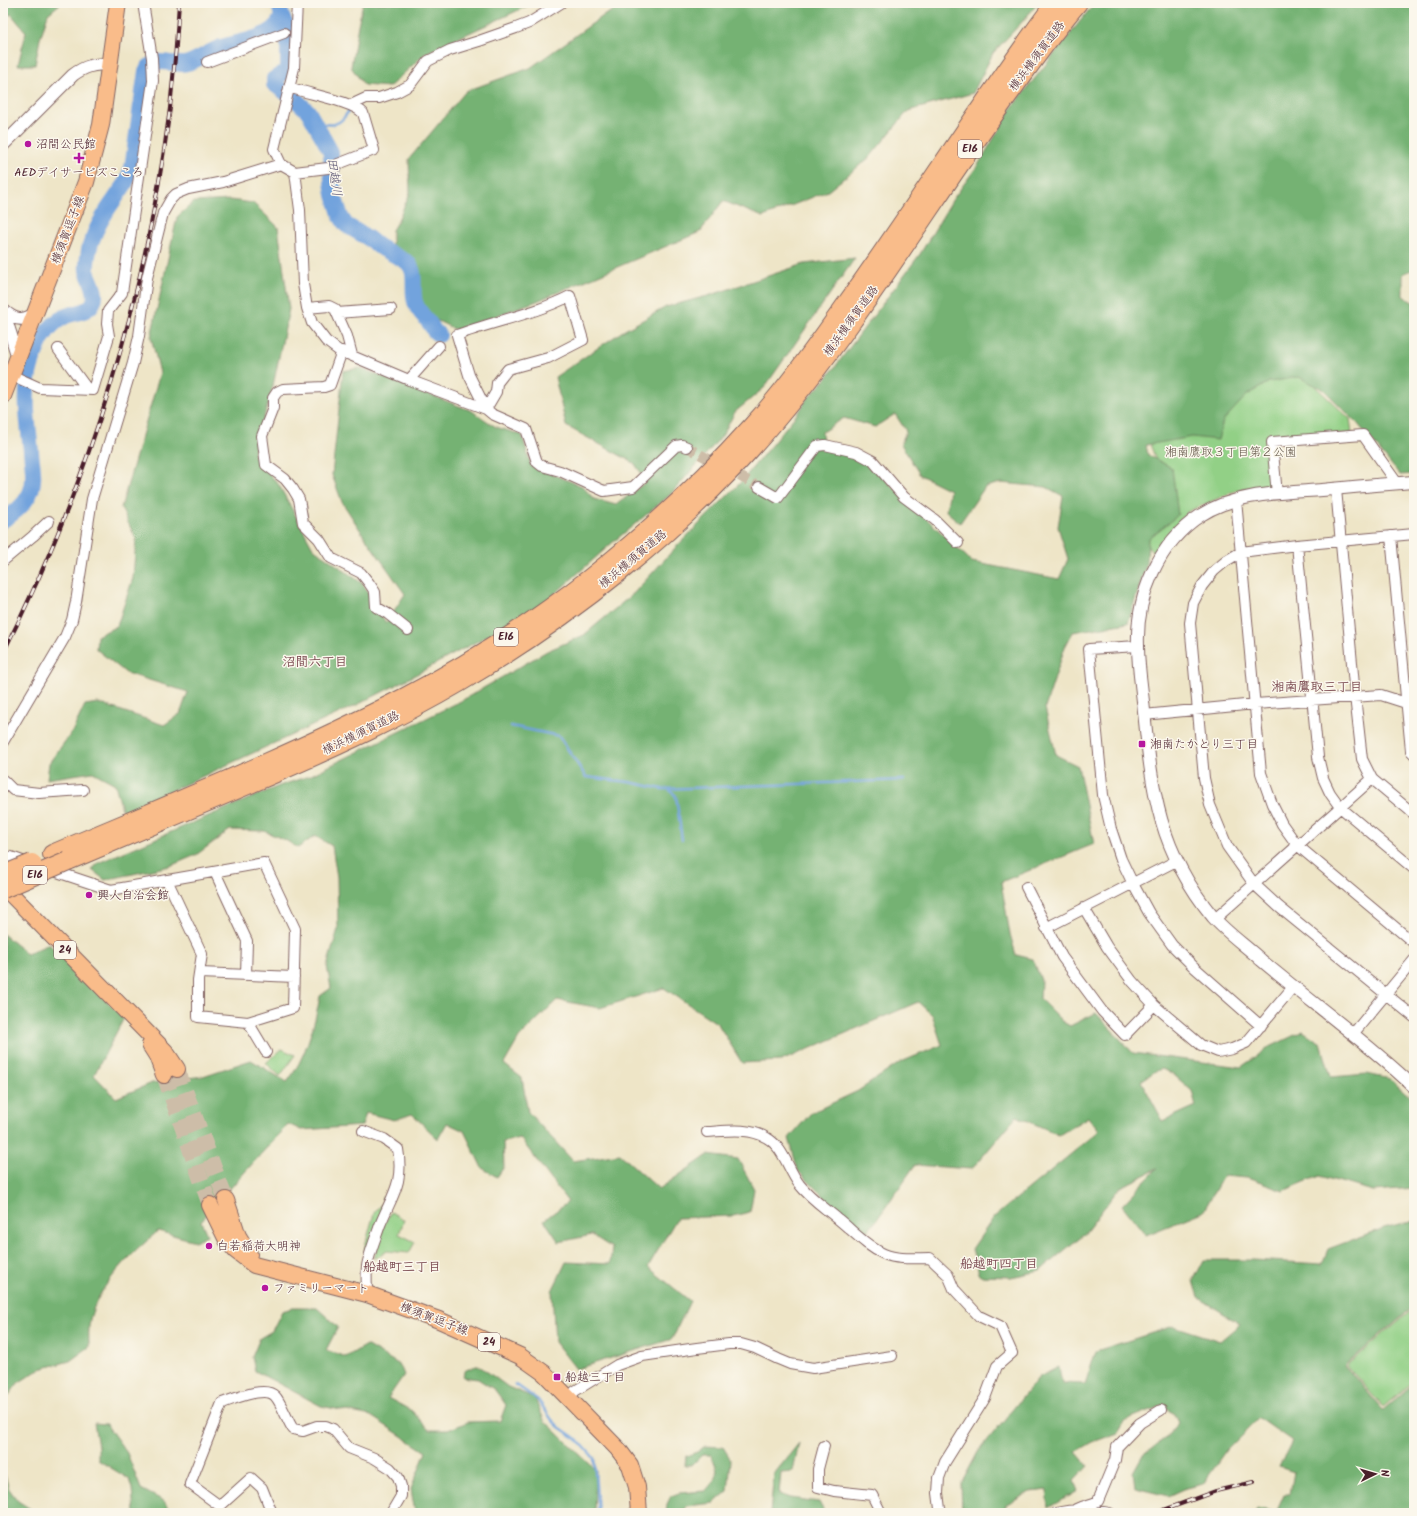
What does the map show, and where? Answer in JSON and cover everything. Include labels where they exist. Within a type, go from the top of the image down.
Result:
[{"type":"highway","name":"横浜横須賀道路","points":[[3,887],[60,858],[312,742],[406,696],[451,671],[511,634],[566,596],[643,533],[715,465],[753,426],[867,287],[1015,57],[1068,6]]},
{"type":"highway","name":"横浜横須賀道路","points":[[3,875],[60,858]]},
{"type":"main road","name":"横須賀逗子線","points":[[16,378],[18,358],[88,175],[101,125],[118,3]]},
{"type":"main road","points":[[3,396],[16,378]]},
{"type":"main road","name":"24","points":[[3,887],[129,1014],[157,1056],[170,1072]]},
{"type":"main road","name":"横須賀逗子線","points":[[218,1202],[227,1240],[245,1260],[254,1265],[367,1294],[439,1320],[520,1356],[544,1373],[618,1449],[630,1465],[637,1487],[639,1513]]},
{"type":"street","points":[[16,378],[36,387],[93,390],[109,336],[108,311],[122,293],[153,81],[154,69],[143,3]]},
{"type":"street","points":[[288,91],[302,92],[351,105],[359,109],[363,113],[374,150],[331,167],[295,172],[281,164],[274,149],[288,91],[294,68],[297,3]]},
{"type":"street","points":[[351,105],[366,98],[379,98],[397,92],[410,85],[428,61],[450,50],[479,42],[529,23],[561,3]]},
{"type":"street","points":[[207,62],[284,33]]},
{"type":"street","points":[[3,145],[81,68],[92,64],[110,64]]},
{"type":"street","points":[[3,742],[65,637],[72,620],[92,499],[133,363],[139,336],[146,278],[163,213],[171,199],[176,194],[188,189],[223,182],[281,164]]},
{"type":"street","points":[[295,172],[300,210],[303,284],[307,308],[312,323],[326,341],[342,351],[409,380],[486,409],[492,414],[526,429],[537,462],[542,466],[560,471],[604,491],[633,487],[676,446],[682,445],[687,447]]},
{"type":"street","points":[[570,296],[583,340],[548,358],[508,369],[498,383],[496,392],[486,409],[469,375],[458,335],[480,326],[554,304],[570,296]]},
{"type":"street","points":[[307,308],[329,306],[335,309],[347,336],[352,355]]},
{"type":"street","points":[[337,313],[391,309]]},
{"type":"street","points":[[3,310],[12,318],[20,319],[32,316],[34,319],[21,329],[6,326]]},
{"type":"street","points":[[3,316],[18,358]]},
{"type":"street","points":[[409,380],[440,346]]},
{"type":"street","points":[[58,349],[88,390]]},
{"type":"street","points":[[342,351],[330,385],[324,387],[283,389],[276,392],[273,398],[273,408],[262,436],[266,465],[285,479],[293,489],[299,499],[303,523],[319,539],[331,558],[361,573],[375,592],[376,607],[388,614],[408,630]]},
{"type":"street","points":[[1277,494],[1272,442],[1363,435],[1397,483]]},
{"type":"street","points":[[759,487],[778,498],[817,446],[825,445],[856,452],[873,461],[904,497],[935,520],[958,543]]},
{"type":"street","points":[[1414,482],[1277,494],[1236,500],[1219,505],[1202,514],[1171,541],[1159,561],[1146,588],[1139,615],[1138,646],[1144,715],[1155,798],[1163,829],[1176,861],[1188,882],[1215,919],[1293,987],[1353,1034],[1414,1087]]},
{"type":"street","points":[[1336,489],[1362,759],[1372,779],[1414,814]]},
{"type":"street","points":[[1236,500],[1262,773],[1272,804],[1282,824],[1297,845],[1414,943]]},
{"type":"street","points":[[3,561],[33,536],[49,520]]},
{"type":"street","points":[[1414,534],[1241,552],[1226,561],[1214,571],[1202,586],[1193,603],[1190,623],[1204,778],[1210,805],[1227,846],[1254,884],[1279,907],[1414,1017]]},
{"type":"street","points":[[1391,536],[1410,705],[1411,751],[1414,754]]},
{"type":"street","points":[[1298,545],[1318,757],[1323,778],[1330,793],[1340,807],[1414,869]]},
{"type":"street","points":[[1138,646],[1089,649],[1103,795],[1111,829],[1121,860],[1149,913],[1172,945],[1194,967],[1261,1026]]},
{"type":"street","points":[[1144,715],[1255,704],[1381,695],[1410,705]]},
{"type":"street","points":[[1215,919],[1372,779]]},
{"type":"street","points":[[3,780],[13,790],[40,793],[83,790]]},
{"type":"street","points":[[3,856],[11,857],[107,890],[264,863],[295,929],[293,1008],[248,1022],[198,1017],[198,980],[202,954],[166,880]]},
{"type":"street","points":[[1046,928],[1176,861]]},
{"type":"street","points":[[215,872],[247,941],[246,975]]},
{"type":"street","points":[[1026,887],[1062,957],[1102,1011],[1125,1035],[1154,1005]]},
{"type":"street","points":[[1084,908],[1107,947],[1132,980],[1154,1005],[1201,1046],[1218,1052],[1232,1049],[1246,1043],[1293,987]]},
{"type":"street","points":[[1353,1034],[1414,960]]},
{"type":"street","points":[[200,973],[294,977]]},
{"type":"street","points":[[248,1022],[266,1052]]},
{"type":"street","points":[[363,1131],[384,1139],[398,1149],[401,1163],[400,1178],[380,1225],[367,1266],[367,1294]]},
{"type":"street","points":[[707,1132],[746,1131],[753,1132],[767,1138],[780,1148],[787,1164],[800,1185],[812,1198],[865,1242],[885,1254],[908,1259],[930,1258],[948,1275],[954,1289],[979,1316],[1000,1326],[1012,1353],[997,1366],[985,1398],[945,1462],[939,1478],[938,1494],[942,1513]]},
{"type":"street","points":[[569,1398],[575,1391],[617,1365],[642,1356],[697,1348],[741,1344],[755,1348],[790,1364],[813,1368],[892,1356]]},
{"type":"street","points":[[272,1513],[262,1488],[251,1478],[220,1506],[190,1484],[222,1403],[263,1390],[276,1396],[293,1429],[303,1430],[317,1426],[326,1426],[333,1429],[350,1448],[374,1458],[390,1468],[398,1477],[401,1486],[401,1496],[391,1513]]},
{"type":"street","points":[[1077,1509],[1098,1501],[1115,1460],[1117,1446],[1140,1423],[1161,1410]]},
{"type":"street","points":[[824,1446],[818,1469],[818,1487],[834,1491],[872,1494],[881,1513]]},
{"type":"street","points":[[1055,1513],[1077,1509],[1088,1509],[1110,1513]]},
{"type":"green space","points":[[3,3],[61,3],[48,14],[40,39],[35,65],[18,65],[26,32],[11,14],[3,17]]},
{"type":"green space","points":[[363,3],[534,3],[426,53],[389,87],[364,85],[351,67]]},
{"type":"green space","points":[[627,3],[1038,3],[993,53],[973,93],[908,111],[870,157],[828,191],[763,217],[723,201],[700,232],[537,301],[456,330],[420,312],[410,271],[392,252],[392,230],[410,193],[409,159],[466,91],[530,68],[603,16]]},
{"type":"green space","points":[[1097,3],[1414,3],[1414,269],[1403,274],[1403,296],[1414,303],[1414,474],[1400,475],[1358,424],[1324,390],[1299,377],[1269,382],[1246,396],[1223,421],[1218,440],[1192,437],[1146,445],[1148,455],[1172,468],[1178,515],[1148,539],[1147,562],[1128,623],[1073,632],[1065,647],[1045,708],[1056,755],[1078,766],[1094,844],[1001,882],[1010,934],[1016,955],[1033,959],[1041,980],[1040,999],[1063,1022],[1070,1026],[1096,1013],[1133,1053],[1241,1067],[1270,1047],[1303,1031],[1321,1043],[1331,1077],[1367,1074],[1390,1079],[1414,1100],[1414,1188],[1373,1191],[1319,1176],[1283,1191],[1247,1178],[1223,1176],[1203,1212],[1146,1235],[1122,1205],[1157,1169],[1119,1188],[1085,1233],[1040,1271],[1011,1277],[980,1276],[972,1249],[994,1217],[1099,1131],[1088,1117],[1059,1135],[1017,1116],[972,1169],[915,1165],[866,1233],[842,1215],[798,1171],[789,1138],[811,1113],[858,1091],[901,1062],[942,1045],[932,1015],[918,1002],[781,1061],[742,1063],[718,1024],[664,988],[600,1008],[557,1000],[519,1038],[504,1064],[522,1078],[528,1112],[573,1161],[620,1154],[659,1189],[708,1155],[738,1159],[754,1189],[750,1212],[733,1216],[677,1218],[648,1267],[690,1301],[672,1339],[576,1369],[555,1342],[552,1291],[566,1262],[610,1264],[612,1248],[592,1235],[559,1242],[544,1220],[568,1202],[520,1138],[503,1142],[504,1167],[497,1177],[482,1168],[464,1131],[447,1123],[438,1139],[412,1114],[394,1120],[366,1113],[362,1126],[301,1130],[288,1124],[201,1221],[207,1235],[195,1241],[158,1231],[127,1260],[100,1294],[90,1320],[89,1347],[70,1361],[40,1369],[18,1383],[3,1403],[3,934],[27,954],[49,944],[124,1018],[94,1075],[116,1098],[152,1083],[203,1076],[251,1060],[287,1082],[304,1053],[320,996],[331,988],[327,966],[338,929],[337,877],[332,846],[315,836],[298,848],[287,841],[264,831],[230,830],[196,855],[170,866],[105,880],[92,870],[98,863],[279,786],[309,776],[461,701],[547,651],[584,635],[634,593],[676,547],[740,483],[801,409],[806,400],[826,379],[920,254],[953,199],[978,165],[1013,106],[1089,10]],"holes":[[[895,414],[906,431],[901,444],[920,475],[950,490],[946,511],[960,523],[985,487],[1000,483],[1046,487],[1063,496],[1058,527],[1068,559],[1059,579],[972,562],[865,460],[823,449],[822,432],[844,418],[875,427]],[[1162,1069],[1173,1074],[1192,1091],[1196,1106],[1163,1121],[1141,1081],[1154,1072]]]},
{"type":"green space","points":[[230,200],[253,203],[278,227],[289,309],[273,386],[253,455],[279,485],[313,548],[363,584],[386,623],[405,594],[342,502],[332,475],[343,371],[360,368],[472,411],[496,427],[522,435],[531,466],[582,486],[594,499],[616,505],[647,481],[634,463],[566,426],[555,377],[623,331],[666,307],[711,295],[804,264],[855,258],[764,388],[735,412],[722,436],[670,495],[612,543],[539,608],[357,705],[123,813],[115,784],[93,772],[47,779],[49,763],[72,732],[85,705],[98,703],[164,725],[180,714],[188,692],[126,673],[96,649],[97,636],[117,626],[133,578],[136,539],[121,508],[160,373],[151,337],[177,217],[194,202]]},
{"type":"green space","name":"湘南鷹取３丁目第２公園","points":[[1302,374],[1350,419],[1352,433],[1269,439],[1272,485],[1235,491],[1187,512],[1153,553],[1136,529],[1171,499],[1150,444],[1210,419],[1268,377]]},
{"type":"green space","points":[[282,1049],[295,1055],[280,1076],[266,1063]]},
{"type":"green space","points":[[382,1197],[387,1203],[364,1259],[365,1246],[374,1213],[383,1202]]},
{"type":"green space","points":[[391,1212],[404,1220],[399,1234],[415,1242],[409,1253],[387,1251],[374,1259],[384,1224]]},
{"type":"green space","points":[[1414,1220],[1414,1291],[1411,1294],[1414,1298],[1414,1305],[1345,1366],[1383,1410],[1414,1383],[1414,1513],[1255,1513],[1257,1508],[1276,1512],[1284,1494],[1290,1494],[1294,1472],[1279,1467],[1292,1441],[1259,1418],[1226,1451],[1203,1484],[1183,1489],[1168,1496],[1135,1488],[1133,1472],[1142,1456],[1164,1439],[1179,1423],[1175,1414],[1161,1406],[1126,1420],[1118,1433],[1093,1442],[1076,1452],[1088,1466],[1074,1481],[1078,1491],[1049,1508],[1047,1490],[1030,1492],[1005,1506],[1008,1513],[962,1513],[961,1484],[978,1452],[1039,1377],[1059,1367],[1062,1383],[1085,1384],[1096,1351],[1174,1326],[1220,1341],[1240,1324],[1198,1297],[1193,1281],[1204,1260],[1253,1260],[1322,1264],[1328,1249],[1384,1228]]},
{"type":"green space","points":[[1414,1307],[1414,1381],[1383,1407],[1347,1366]]},
{"type":"green space","points":[[293,1308],[317,1308],[338,1327],[326,1350],[346,1357],[366,1345],[400,1365],[404,1375],[388,1398],[412,1411],[429,1430],[448,1430],[468,1422],[500,1421],[506,1405],[495,1390],[478,1379],[463,1377],[464,1371],[478,1365],[508,1387],[535,1398],[544,1420],[596,1470],[594,1513],[415,1513],[411,1489],[426,1452],[371,1416],[321,1406],[255,1371],[252,1357],[260,1338],[272,1331],[282,1311]]},
{"type":"green space","points":[[94,1423],[106,1424],[127,1453],[141,1489],[164,1501],[171,1513],[134,1513],[132,1489],[129,1479],[98,1460],[98,1447]]},
{"type":"green space","points":[[799,1443],[793,1472],[781,1473],[779,1494],[791,1498],[819,1502],[825,1513],[770,1513],[774,1474]]},
{"type":"green space","points":[[705,1446],[723,1447],[731,1460],[728,1491],[714,1503],[687,1506],[683,1513],[666,1513],[667,1504],[671,1496],[679,1493],[705,1491],[713,1482],[717,1471],[711,1455],[702,1455],[691,1466],[685,1466],[686,1456],[697,1452]]},
{"type":"green space","points":[[3,1469],[9,1489],[18,1501],[37,1513],[3,1513]]},
{"type":"waterway","name":"田越川","points":[[279,3],[282,17],[288,29],[288,70],[274,79],[274,84],[308,111],[331,152],[334,195],[341,217],[346,225],[368,238],[378,246],[407,262],[412,271],[415,302],[421,314],[439,335]]},
{"type":"waterway","points":[[3,520],[15,512],[25,502],[33,483],[27,387],[31,366],[36,351],[43,337],[53,325],[66,316],[88,309],[95,299],[95,291],[87,271],[89,250],[100,223],[124,186],[132,168],[146,71],[155,63],[188,63],[221,47],[250,40],[271,31],[276,27],[282,17]]},
{"type":"waterway","points":[[313,121],[330,125],[335,124],[343,119],[350,108]]},
{"type":"waterway","points":[[511,726],[559,736],[586,777],[629,782],[662,789],[904,780]]},
{"type":"waterway","points":[[669,789],[676,796],[682,840]]},
{"type":"waterway","points":[[515,1384],[538,1400],[552,1420],[559,1427],[578,1440],[594,1458],[598,1513]]},
{"type":"tunnel","points":[[687,447],[759,487]]},
{"type":"tunnel","points":[[177,1069],[226,1200]]},
{"type":"tunnel","points":[[164,1075],[210,1205]]},
{"type":"railway","points":[[3,653],[34,589],[62,523],[110,388],[129,318],[146,249],[159,178],[170,108],[179,3]]},
{"type":"railway","points":[[1156,1513],[1216,1491],[1254,1482]]},
{"type":"place","name":"沼間公民館","points":[[28,144]]},
{"type":"place","name":"AEDデイサービズこころ","points":[[79,158]]},
{"type":"place","name":"湘南たかとり三丁目","points":[[1142,744]]},
{"type":"place","name":"興人自治会館","points":[[89,895]]},
{"type":"place","name":"白若稲荷大明神","points":[[209,1246]]},
{"type":"place","name":"ファミリーマート","points":[[265,1288]]},
{"type":"place","name":"船越三丁目","points":[[557,1377]]},
{"type":"district","name":"沼間六丁目","points":[[315,662]]},
{"type":"district","name":"湘南鷹取三丁目","points":[[1317,687]]},
{"type":"district","name":"船越町四丁目","points":[[999,1264]]},
{"type":"district","name":"船越町三丁目","points":[[402,1267]]}]
